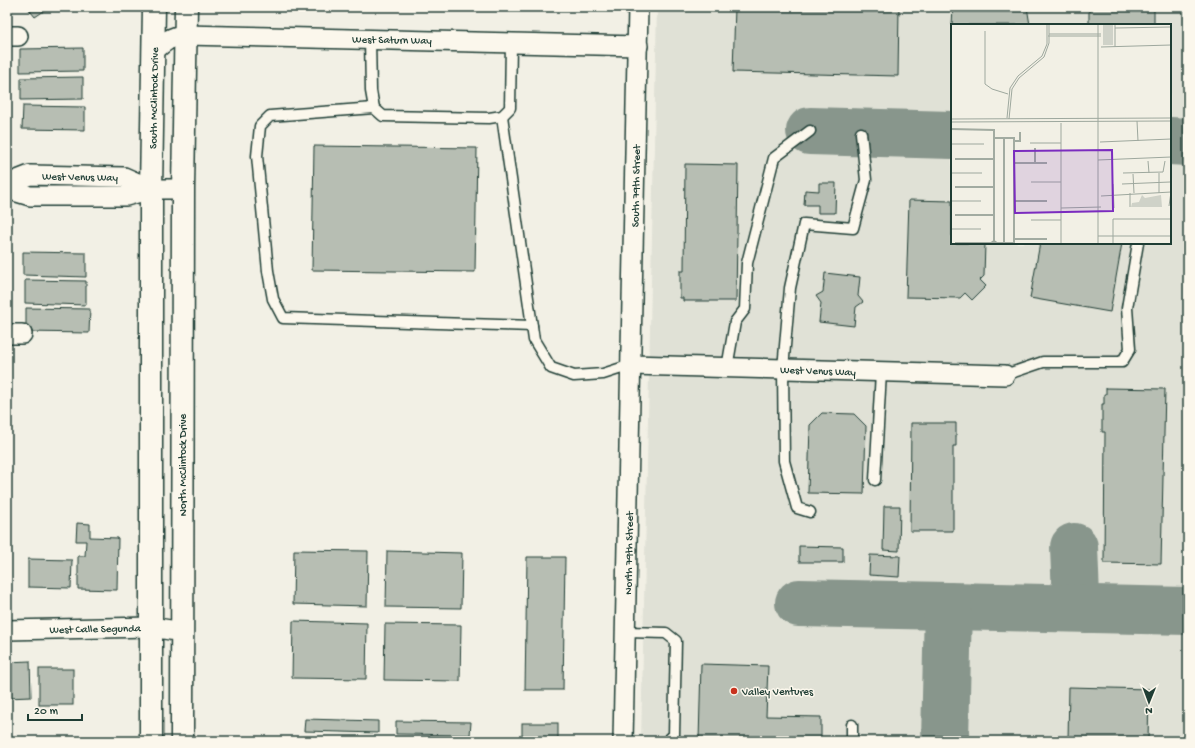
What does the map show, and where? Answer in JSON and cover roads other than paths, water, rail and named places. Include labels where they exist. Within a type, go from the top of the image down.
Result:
[{"type":"main road","name":"South McClintock Drive","points":[[151,189],[154,7]]},
{"type":"main road","points":[[183,188],[186,7]]},
{"type":"main road","name":"North McClintock Drive","points":[[182,741],[183,188]]},
{"type":"main road","points":[[151,189],[151,741]]},
{"type":"street","name":"South 79th Street","points":[[632,365],[638,7]]},
{"type":"street","name":"West Saturn Way","points":[[153,52],[166,40],[185,34],[638,46]]},
{"type":"street","name":"West Venus Way","points":[[7,184],[30,175],[124,177],[151,189]]},
{"type":"street","points":[[49,175],[49,196]]},
{"type":"street","name":"West Venus Way","points":[[7,189],[30,196],[126,196],[151,189],[183,188]]},
{"type":"street","name":"West Venus Way","points":[[632,365],[1005,375]]},
{"type":"street","name":"North 79th Street","points":[[623,741],[632,365]]},
{"type":"street","name":"West Calle Segunda","points":[[7,630],[151,628],[183,632]]},
{"type":"lane","points":[[370,39],[371,90],[374,108],[383,116],[489,118],[502,116],[510,108],[511,43]]},
{"type":"lane","points":[[374,108],[270,116],[260,126],[257,156],[268,271],[273,300],[283,318],[532,326]]},
{"type":"lane","points":[[502,116],[534,340],[551,368],[574,376],[603,374],[632,365]]},
{"type":"lane","points":[[726,368],[735,322],[744,309],[746,298],[747,263],[774,158],[810,131]]},
{"type":"lane","points":[[810,512],[797,508],[784,461],[783,369],[790,288],[804,224],[853,228],[866,180],[861,133]]},
{"type":"lane","points":[[1005,375],[1043,362],[1122,362],[1130,349],[1127,308],[1138,244]]},
{"type":"lane","points":[[875,480],[881,372]]},
{"type":"lane","points":[[626,632],[666,633],[676,641],[674,735],[667,741]]},
{"type":"lane","points":[[852,725],[852,741]]},
{"type":"place","name":"Valley Ventures","points":[[734,691]]}]
